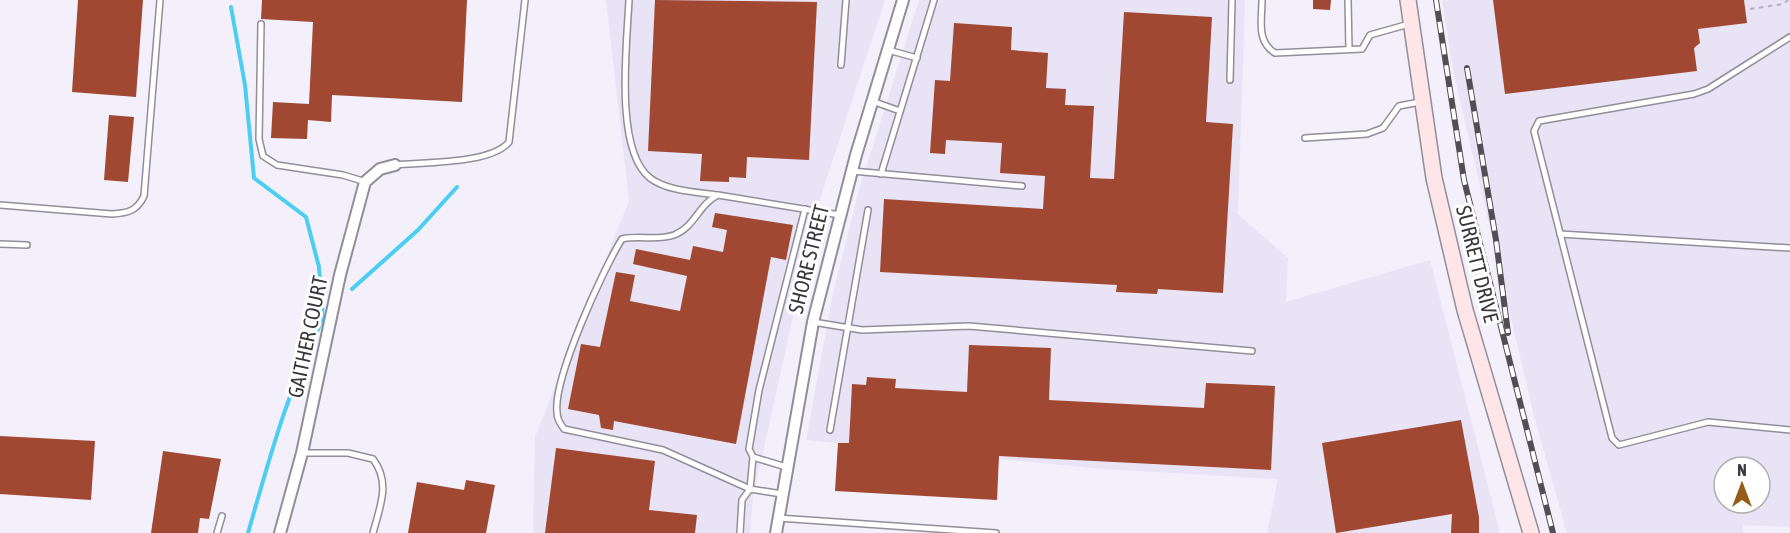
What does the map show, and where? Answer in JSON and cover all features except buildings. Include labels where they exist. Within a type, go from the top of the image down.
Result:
[{"type":"street","name":"SHORE STREET","points":[[776,533],[813,322],[852,171],[903,0]]},
{"type":"street","name":"SURRETT DRIVE","points":[[1408,0],[1434,178],[1465,310],[1531,533]]},
{"type":"street","points":[[366,182],[380,169],[395,165]]},
{"type":"street","name":"GAITHER COURT","points":[[280,533],[302,453],[340,275],[366,182]]},
{"type":"lane","points":[[0,205],[112,214],[127,213],[139,206],[144,195],[160,0]]},
{"type":"lane","points":[[395,165],[486,156],[502,150],[509,142],[525,0]]},
{"type":"lane","points":[[629,0],[627,77],[630,144],[641,168],[651,178],[678,189],[840,215]]},
{"type":"lane","points":[[841,65],[846,0]]},
{"type":"lane","points":[[881,174],[934,0]]},
{"type":"lane","points":[[1230,81],[1232,0]]},
{"type":"lane","points":[[1262,0],[1262,39],[1265,46],[1275,52],[1362,49],[1370,35],[1411,24]]},
{"type":"lane","points":[[1348,0],[1349,49]]},
{"type":"lane","points":[[261,24],[259,139],[263,156],[277,165],[343,175],[366,182]]},
{"type":"lane","points":[[1790,37],[1708,88],[1694,94],[1539,121],[1534,131],[1612,438],[1619,445],[1708,422],[1790,430]]},
{"type":"lane","points":[[888,50],[917,58]]},
{"type":"lane","points":[[872,101],[900,111]]},
{"type":"lane","points":[[1305,138],[1367,134],[1383,128],[1398,106],[1421,101]]},
{"type":"lane","points":[[852,171],[1022,186]]},
{"type":"lane","points":[[718,195],[699,209],[694,221],[674,235],[622,239],[596,287],[562,383],[556,410],[564,429],[663,450],[750,489],[782,494]]},
{"type":"lane","points":[[740,533],[742,500],[750,489],[753,457],[749,449],[759,390],[805,209]]},
{"type":"lane","points":[[830,430],[868,210]]},
{"type":"lane","points":[[1560,234],[1790,248]]},
{"type":"lane","points":[[0,244],[27,245]]},
{"type":"lane","points":[[813,322],[862,330],[969,326],[1252,351]]},
{"type":"lane","points":[[302,453],[339,452],[373,459],[384,480],[383,494],[373,533]]},
{"type":"lane","points":[[753,457],[786,467]]},
{"type":"lane","points":[[217,533],[222,516]]},
{"type":"lane","points":[[778,518],[996,533]]},
{"type":"path","points":[[1750,9],[1783,4],[1788,0]]},
{"type":"shaded area","points":[[606,0],[885,0],[817,208],[753,497],[750,533],[533,533],[535,437],[629,201]]},
{"type":"shaded area","points":[[919,0],[1245,0],[1238,214],[1288,258],[1286,302],[1430,260],[1500,533],[1267,533],[1278,479],[1103,469],[806,440],[833,293],[859,190]]},
{"type":"shaded area","points":[[1442,0],[1790,0],[1790,527],[1743,525],[1743,533],[1567,533],[1534,416],[1454,75]]},
{"type":"waterway","points":[[231,7],[245,85],[254,178],[306,217],[319,267],[323,318]]},
{"type":"waterway","points":[[352,289],[418,230],[457,187]]},
{"type":"waterway","points":[[248,533],[290,396],[324,317]]},
{"type":"railway","points":[[1436,0],[1464,180],[1553,533]]},
{"type":"railway","points":[[1467,68],[1496,240],[1508,333]]}]
